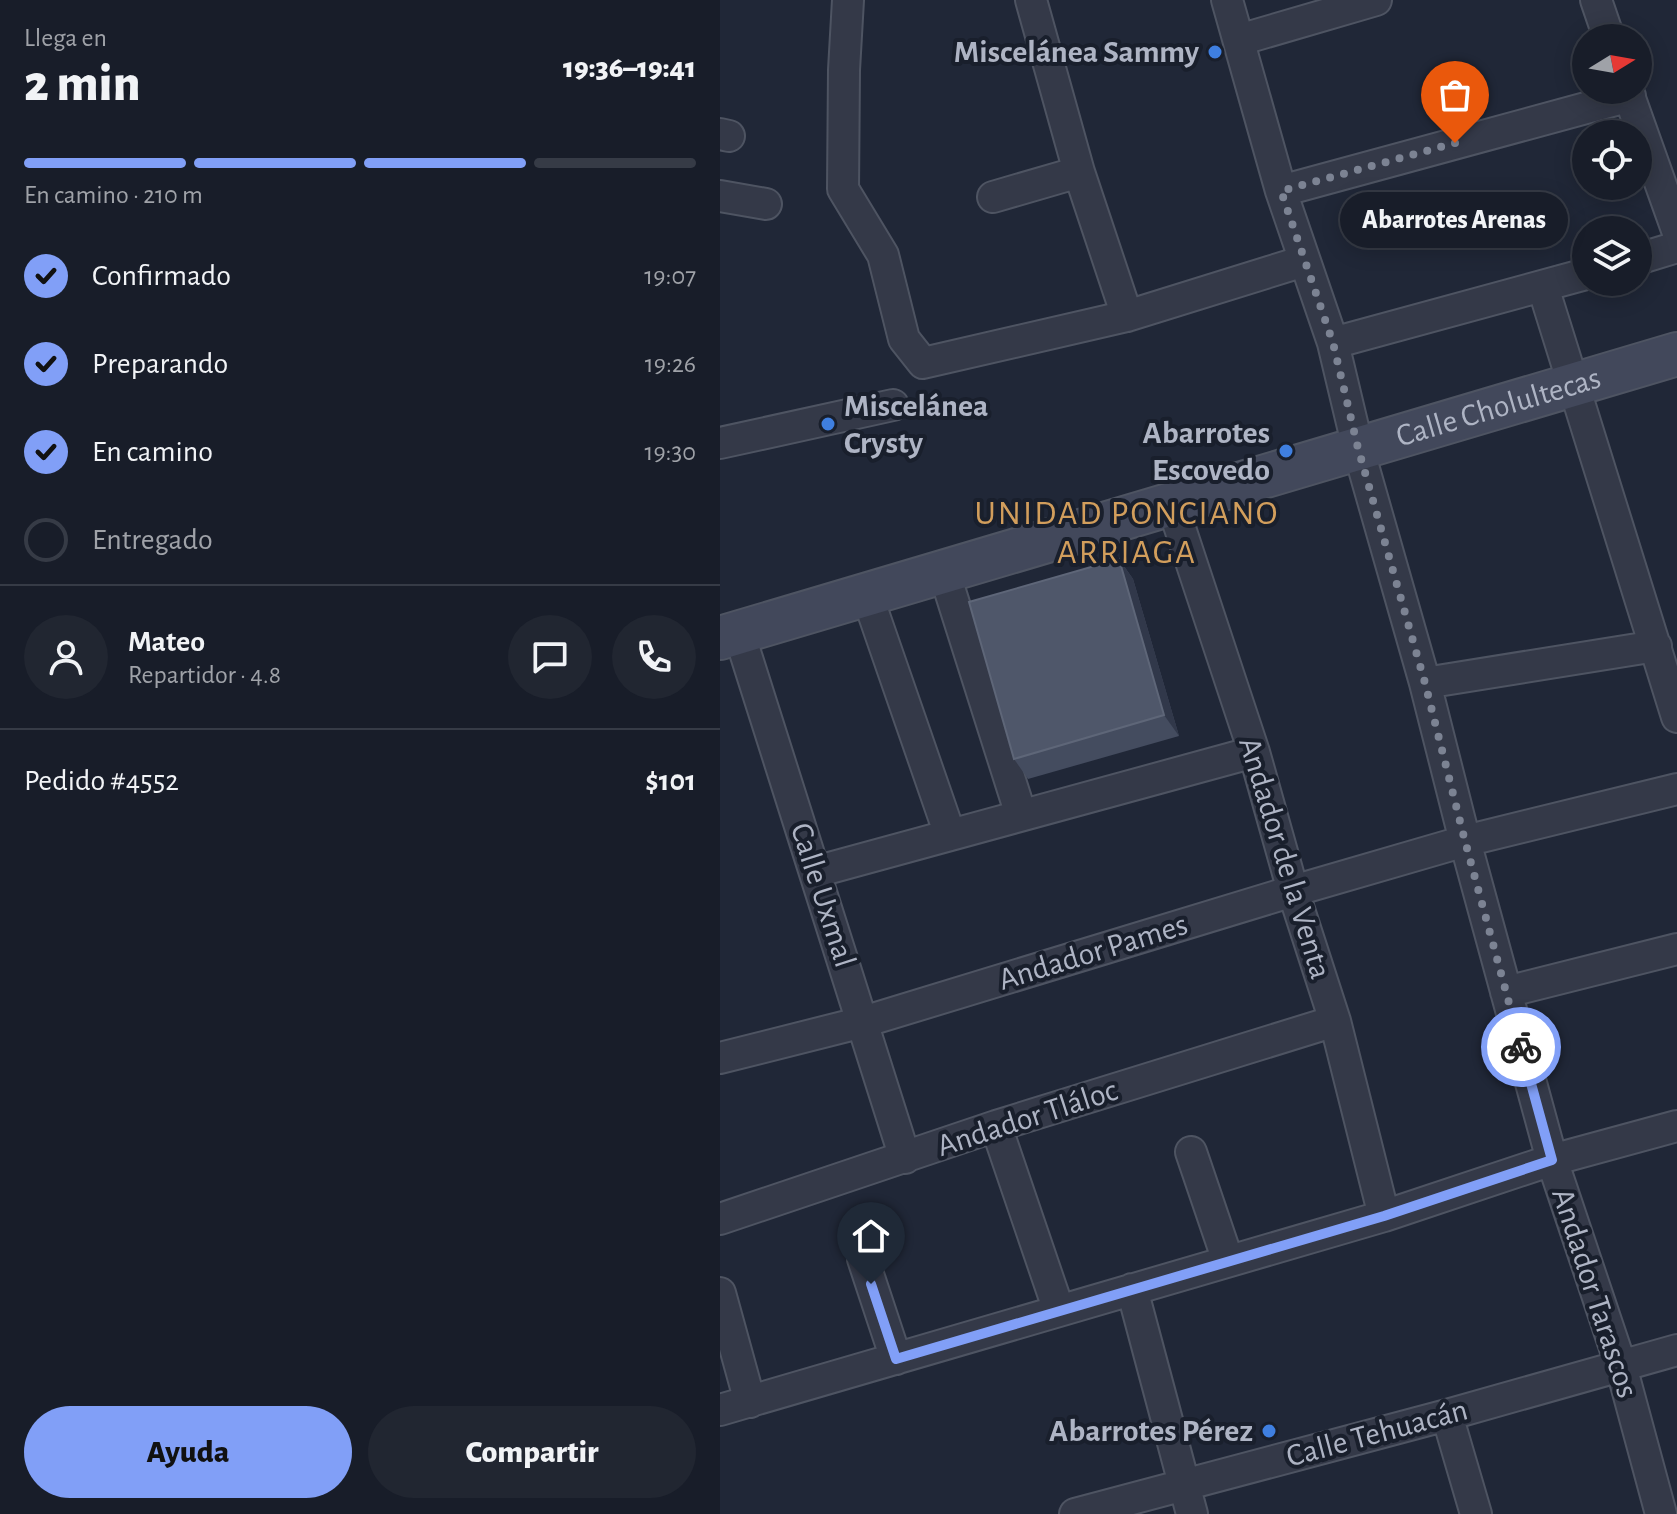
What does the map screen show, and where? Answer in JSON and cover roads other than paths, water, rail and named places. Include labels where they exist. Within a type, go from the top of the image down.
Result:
[{"type":"street","points":[[848,0],[843,189],[883,255],[904,339],[923,363],[1127,316],[1304,261]]},
{"type":"street","points":[[1031,0],[1079,172],[1127,316]]},
{"type":"street","name":"Andador Tarascos","points":[[1227,0],[1281,191],[1333,343],[1358,448],[1425,683],[1552,1160],[1621,1366],[1661,1514]]},
{"type":"street","points":[[1239,40],[1376,0]]},
{"type":"street","points":[[1596,0],[1604,24]]},
{"type":"street","points":[[1281,191],[1589,104]]},
{"type":"street","points":[[1632,104],[1677,230]]},
{"type":"street","points":[[993,197],[1079,172]]},
{"type":"street","points":[[720,196],[766,204]]},
{"type":"street","points":[[1652,255],[1677,247]]},
{"type":"street","points":[[1333,343],[1572,278]]},
{"type":"street","points":[[1543,287],[1677,717]]},
{"type":"street","name":"Calle Cholultecas","points":[[729,636],[1677,354]]},
{"type":"street","points":[[720,443],[893,405]]},
{"type":"street","name":"Andador de la Venta","points":[[1172,504],[1254,752],[1293,891],[1335,1021],[1384,1216]]},
{"type":"street","points":[[944,572],[1021,815]]},
{"type":"street","points":[[867,595],[950,835]]},
{"type":"street","name":"Calle Uxmal","points":[[729,636],[815,872],[905,1158]]},
{"type":"street","points":[[1425,683],[1656,646]]},
{"type":"street","points":[[815,872],[1254,752]]},
{"type":"street","points":[[1465,841],[1677,789]]},
{"type":"street","name":"Andador Pames","points":[[720,1058],[863,1022],[1465,841]]},
{"type":"street","points":[[1506,992],[1677,949]]},
{"type":"street","name":"Andador Tláloc","points":[[720,1219],[996,1126],[1335,1021]]},
{"type":"street","points":[[996,1126],[1059,1311]]},
{"type":"street","points":[[720,1410],[1384,1216],[1552,1160],[1677,1126]]},
{"type":"street","points":[[1191,1152],[1228,1261]]},
{"type":"street","points":[[863,1259],[896,1359]]},
{"type":"street","points":[[1132,1289],[1192,1514]]},
{"type":"street","points":[[720,1293],[750,1402]]},
{"type":"street","name":"Calle Tehuacán","points":[[1075,1514],[1677,1350]]},
{"type":"street","points":[[1447,1415],[1476,1514]]},
{"type":"place","name":"Miscelánea Sammy","points":[[1215,52]]},
{"type":"place","name":"Abarrotes Arenas","points":[[1455,143]]},
{"type":"place","name":"Miscelánea Crysty","points":[[828,424]]},
{"type":"place","name":"Abarrotes Escovedo","points":[[1286,451]]},
{"type":"place","name":"Abarrotes Pérez","points":[[1269,1431]]},
{"type":"district","name":"UNIDAD PONCIANO ARRIAGA","points":[[1127,534]]}]
